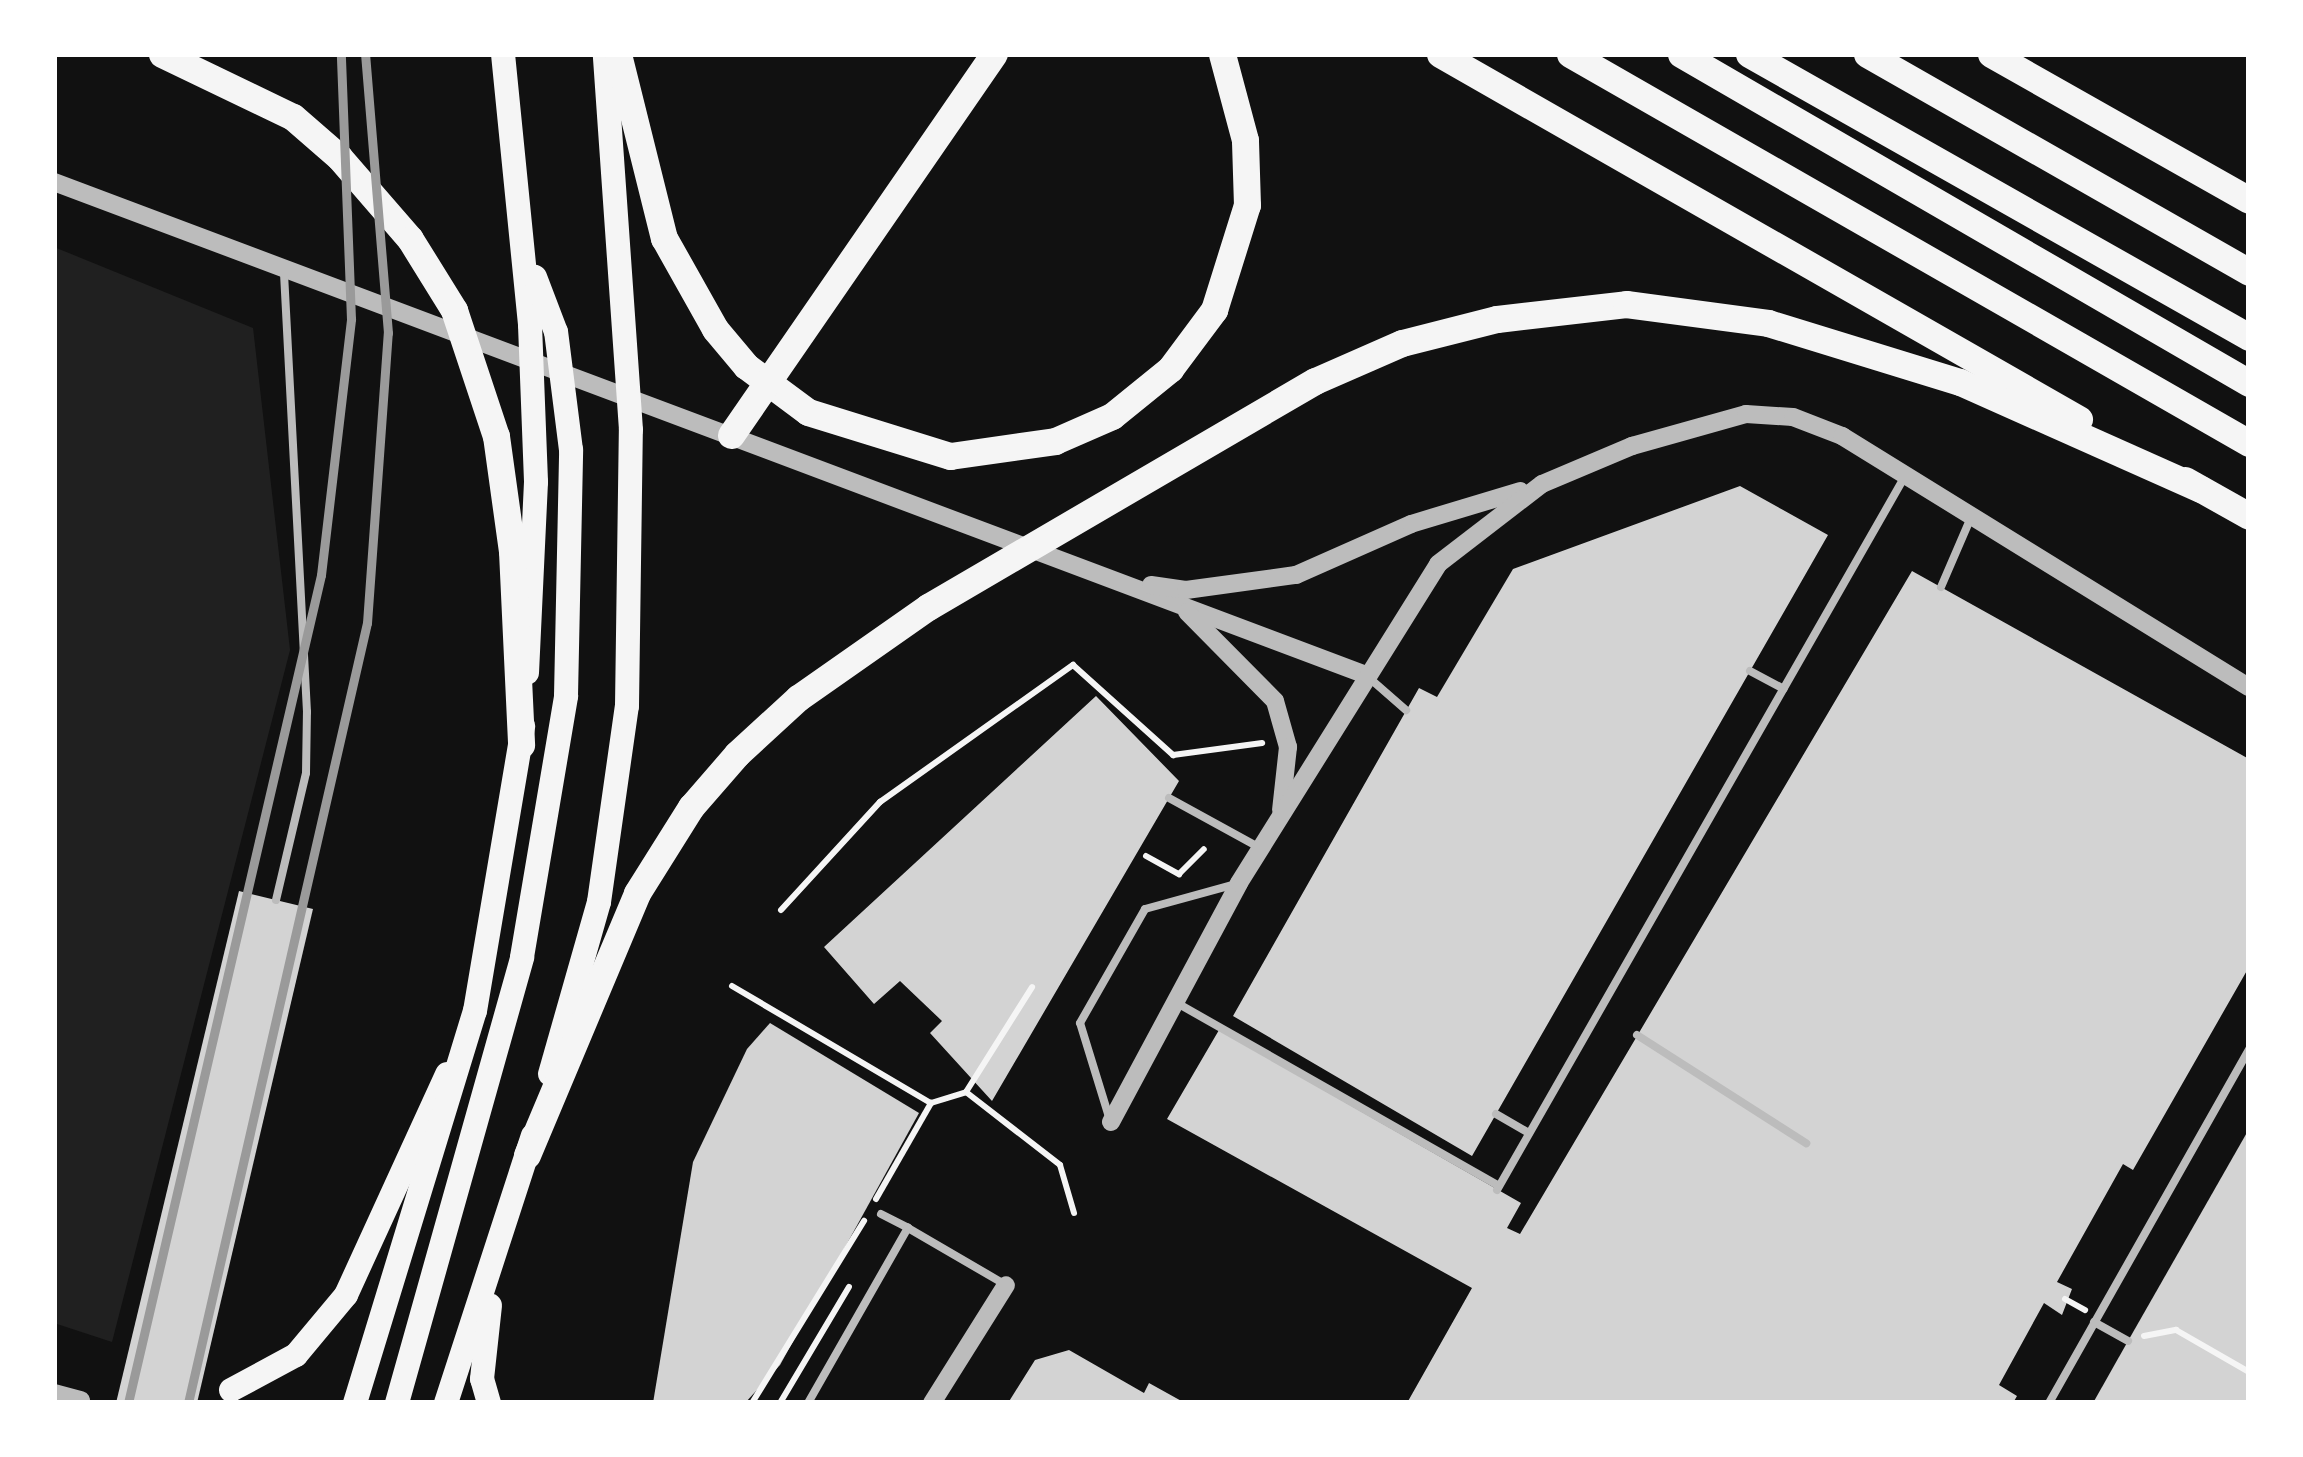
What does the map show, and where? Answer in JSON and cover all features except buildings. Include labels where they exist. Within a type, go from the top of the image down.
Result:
[{"type":"highway","points":[[162,54],[293,118],[339,157],[410,239],[454,310],[496,436],[512,551],[521,745]]},
{"type":"highway","points":[[618,54],[657,219],[715,329],[746,366],[808,412],[950,456],[1055,440],[1112,416],[1170,370],[1214,310],[1246,206],[1245,140],[1222,54]]},
{"type":"highway","points":[[731,435],[994,54]]},
{"type":"highway","points":[[1440,54],[2249,516]]},
{"type":"highway","points":[[1570,54],[2249,443]]},
{"type":"highway","points":[[1681,54],[2249,383]]},
{"type":"highway","points":[[1749,54],[2249,337]]},
{"type":"highway","points":[[1867,54],[2249,272]]},
{"type":"highway","points":[[1991,54],[2249,200]]},
{"type":"highway","points":[[527,1155],[637,893],[691,807],[737,754],[798,698],[928,608],[1315,381],[1402,343],[1498,319],[1626,304],[1768,323],[1924,368],[2200,489]]},
{"type":"main road","points":[[355,1403],[475,1011],[521,745],[536,482],[524,247],[503,54]]},
{"type":"main road","points":[[446,1403],[527,1155],[599,902],[627,706],[632,430],[605,54]]},
{"type":"main road","points":[[397,1403],[522,957],[566,696],[571,450],[556,332],[524,247]]},
{"type":"main road","points":[[231,1390],[296,1355],[346,1295],[475,1011]]},
{"type":"main road","points":[[489,1403],[482,1379],[501,1234]]},
{"type":"street","points":[[54,182],[1366,675]]},
{"type":"street","points":[[1122,582],[1186,590],[1296,575],[1411,524],[1542,484],[1632,446],[1746,414],[1809,423],[1907,473],[2249,687]]},
{"type":"street","points":[[1111,1122],[1239,884],[1438,564],[1542,484]]},
{"type":"street","points":[[1174,602],[1229,647],[1275,701],[1288,747],[1280,820]]},
{"type":"street","points":[[940,1398],[1006,1285]]},
{"type":"street","points":[[54,1393],[81,1400]]},
{"type":"lane","points":[[276,901],[306,773],[307,712],[284,270]]},
{"type":"lane","points":[[1177,1004],[1498,1188],[1907,473]]},
{"type":"lane","points":[[1942,587],[1972,513]]},
{"type":"lane","points":[[1750,671],[1784,689]]},
{"type":"lane","points":[[1366,675],[1406,710]]},
{"type":"lane","points":[[1169,798],[1262,848]]},
{"type":"lane","points":[[1111,1122],[1080,1023],[1145,908],[1239,884]]},
{"type":"lane","points":[[1637,1035],[1806,1143]]},
{"type":"lane","points":[[2048,1403],[2249,1049]]},
{"type":"lane","points":[[1496,1114],[1529,1133]]},
{"type":"lane","points":[[880,1214],[1006,1285]]},
{"type":"lane","points":[[808,1403],[908,1228]]},
{"type":"lane","points":[[2094,1322],[2130,1340]]},
{"type":"path","points":[[781,910],[880,802],[1073,664],[1173,755],[1264,743]]},
{"type":"path","points":[[1146,856],[1179,874],[1204,849]]},
{"type":"path","points":[[732,986],[931,1102]]},
{"type":"path","points":[[752,1403],[931,1102],[966,1092],[1032,987]]},
{"type":"path","points":[[966,1092],[1060,1165],[1074,1213]]},
{"type":"path","points":[[2130,1340],[2176,1330],[2249,1372]]},
{"type":"shaded area","points":[[54,247],[253,328],[290,650],[112,1342],[54,1323]]},
{"type":"railway","points":[[128,1403],[321,575],[351,319],[341,54]]},
{"type":"railway","points":[[188,1403],[367,623],[388,333],[365,54]]}]
